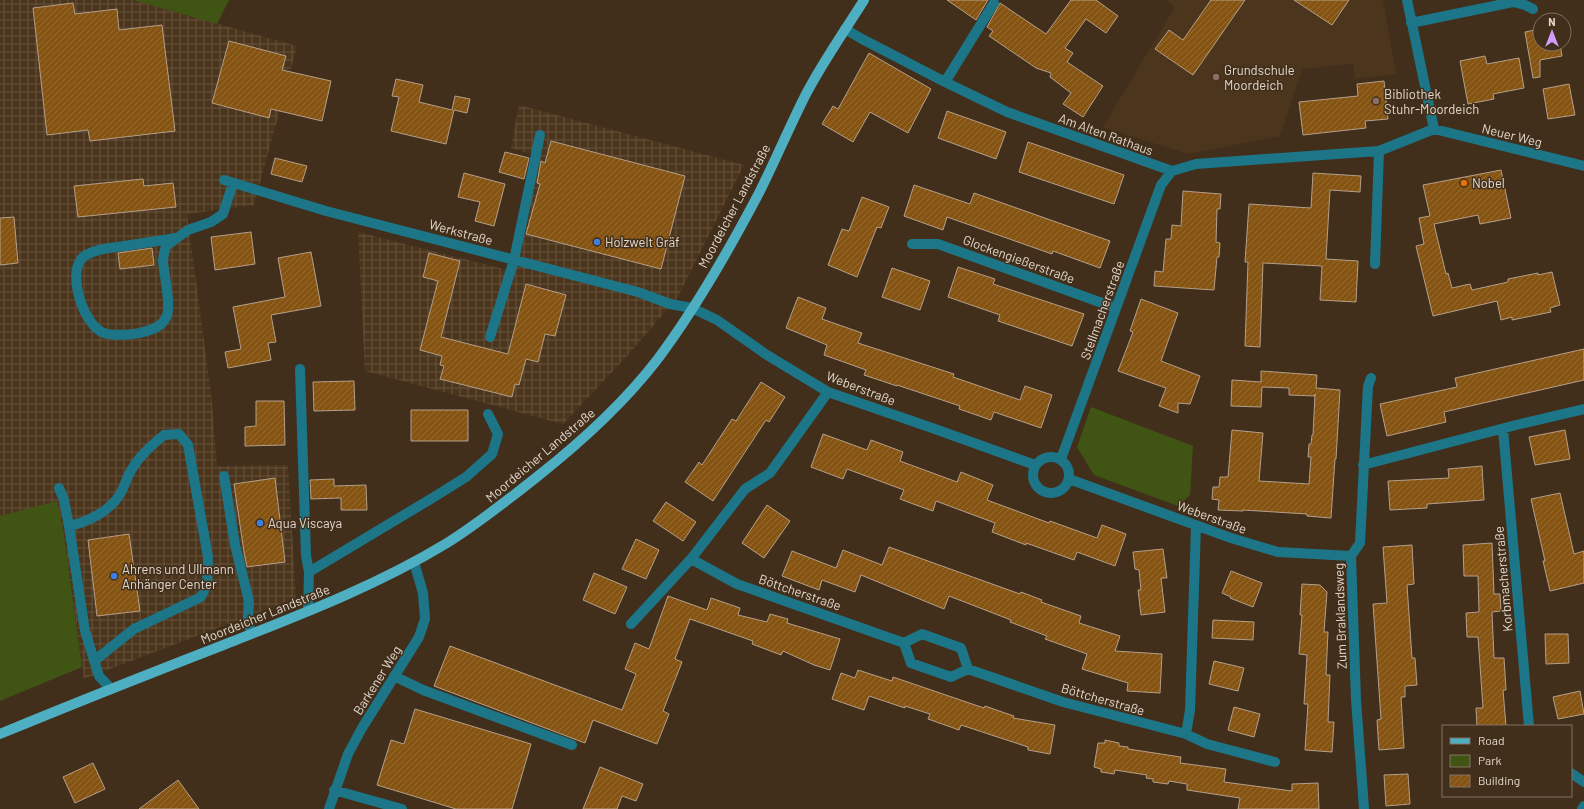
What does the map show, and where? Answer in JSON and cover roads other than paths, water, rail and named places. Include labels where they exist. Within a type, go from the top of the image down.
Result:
[{"type":"main road","name":"Moordeicher Landstraße","points":[[0,734],[350,594],[414,562],[447,543],[488,515],[561,458],[594,428],[656,361],[692,308],[733,242],[760,190],[806,94],[864,0]]},
{"type":"street","points":[[1172,171],[1196,164],[1379,151],[1434,129],[1407,0]]},
{"type":"street","points":[[1411,23],[1513,2],[1532,9]]},
{"type":"street","points":[[945,82],[994,3]]},
{"type":"street","name":"Am Alten Rathaus","points":[[845,29],[945,82],[1007,112],[1172,171]]},
{"type":"street","name":"Neuer Weg","points":[[1434,129],[1584,166]]},
{"type":"street","points":[[490,337],[514,260],[540,136]]},
{"type":"street","points":[[1375,264],[1379,151]]},
{"type":"street","name":"Stellmacherstraße","points":[[1061,459],[1161,185],[1172,171]]},
{"type":"street","name":"Werkstraße","points":[[176,238],[188,230],[210,222],[223,214],[228,182],[326,211],[638,292],[670,304],[692,308]]},
{"type":"street","points":[[176,238],[166,246],[163,259],[168,305],[167,316],[160,324],[151,330],[134,335],[104,333],[96,327],[84,310],[79,296],[76,277],[78,264],[85,255],[97,250],[176,238]]},
{"type":"street","name":"Glockengießerstraße","points":[[912,244],[938,244],[1116,308]]},
{"type":"street","name":"Weberstraße","points":[[692,308],[717,320],[767,355],[828,392],[943,431],[1035,465]]},
{"type":"street","points":[[300,369],[306,556],[309,572],[308,611]]},
{"type":"street","name":"Zum Braklandsweg","points":[[1364,809],[1356,700],[1351,556],[1360,543],[1368,386],[1371,378]]},
{"type":"street","points":[[631,624],[691,559],[745,489],[770,473],[828,392]]},
{"type":"street","points":[[1364,465],[1584,409]]},
{"type":"street","points":[[309,572],[434,498],[466,477],[492,454],[498,434],[488,414]]},
{"type":"street","name":"Korbmacherstraße","points":[[1503,429],[1530,725]]},
{"type":"street","points":[[69,526],[78,524],[105,511],[120,495],[131,470],[139,459],[164,435],[179,434],[188,445],[208,557],[207,585],[201,597],[134,628],[94,661]]},
{"type":"street","points":[[1051,456],[1061,459],[1066,464],[1069,472],[1069,479],[1066,486],[1059,492],[1052,494],[1037,488],[1033,481],[1032,473],[1035,465],[1042,459],[1051,456]]},
{"type":"street","points":[[224,476],[235,545],[249,601],[248,620],[252,634]]},
{"type":"street","name":"Weberstraße","points":[[1069,479],[1231,538],[1278,552],[1351,556]]},
{"type":"street","points":[[59,488],[64,500],[69,526],[85,631],[99,676],[111,689]]},
{"type":"street","points":[[1186,734],[1190,710],[1196,525]]},
{"type":"street","name":"Böttcherstraße","points":[[691,559],[737,584],[904,643]]},
{"type":"street","name":"Barkener Weg","points":[[329,809],[334,790],[348,754],[362,728],[419,637],[425,619],[423,593],[414,562]]},
{"type":"street","points":[[922,634],[961,648],[968,669],[951,677],[911,663],[904,643],[922,634]]},
{"type":"street","name":"Böttcherstraße","points":[[968,669],[1063,702],[1186,734],[1207,744],[1275,762]]},
{"type":"street","points":[[394,676],[423,690],[572,745]]},
{"type":"street","points":[[1572,774],[1584,782]]},
{"type":"street","points":[[334,790],[402,809]]},
{"type":"place","name":"Grundschule Moordeich","points":[[1216,77]]},
{"type":"place","name":"Bibliothek Stuhr-Moordeich","points":[[1376,101]]},
{"type":"place","name":"Nobel","points":[[1464,183]]},
{"type":"place","name":"Holzwelt Gräf","points":[[597,242]]},
{"type":"place","name":"Aqua Viscaya","points":[[260,523]]},
{"type":"place","name":"Ahrens und Ullmann Anhänger Center","points":[[114,576]]}]
